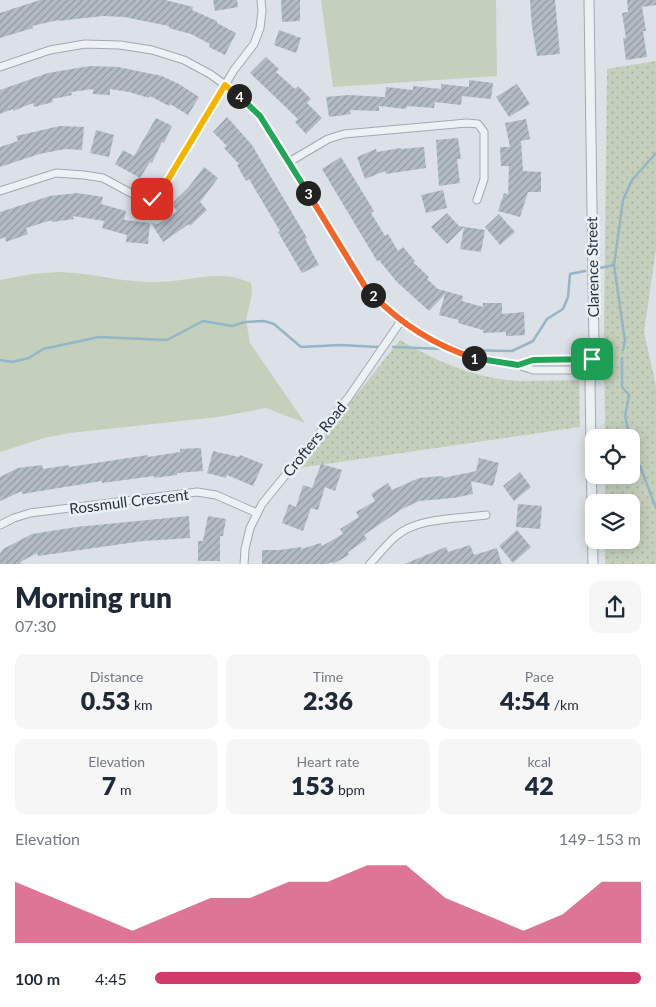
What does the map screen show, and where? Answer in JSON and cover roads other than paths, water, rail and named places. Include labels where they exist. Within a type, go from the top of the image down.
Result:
[{"type":"street","points":[[0,191],[56,173],[103,178],[140,198],[152,199],[160,193],[234,70],[254,44],[260,28],[261,0]]},
{"type":"street","name":"Clarence Street","points":[[589,0],[594,347],[590,384],[593,564]]},
{"type":"street","points":[[0,67],[50,50],[85,44],[120,45],[152,50],[184,60],[210,74],[225,85],[260,116],[366,288],[400,321],[435,342],[462,354],[488,361],[518,365],[533,370],[591,370]]},
{"type":"street","points":[[289,162],[328,139],[344,134],[467,123],[478,124],[484,132],[484,179],[477,200]]},
{"type":"street","name":"Crofters Road","points":[[244,564],[246,539],[256,513],[348,398],[400,321]]},
{"type":"street","points":[[518,365],[533,360],[592,359]]},
{"type":"street","name":"Rossmull Crescent","points":[[0,525],[30,513],[197,492],[216,495],[256,513]]},
{"type":"street","points":[[369,564],[397,536],[409,528],[431,522],[486,515]]},
{"type":"waterway","points":[[623,350],[625,341],[614,265],[623,200],[632,180],[656,153]]},
{"type":"waterway","points":[[600,268],[614,265]]},
{"type":"waterway","points":[[462,350],[512,351],[533,341],[547,319],[563,309],[568,297],[570,274],[585,271]]},
{"type":"waterway","points":[[0,360],[12,362],[29,358],[43,349],[99,337],[167,340],[203,321],[232,326],[245,322],[264,321],[274,324],[301,347],[340,345],[378,347]]},
{"type":"waterway","points":[[393,347],[444,349]]},
{"type":"waterway","points":[[622,358],[622,387],[629,395],[625,416],[628,429]]},
{"type":"waterway","points":[[640,466],[656,508]]}]
